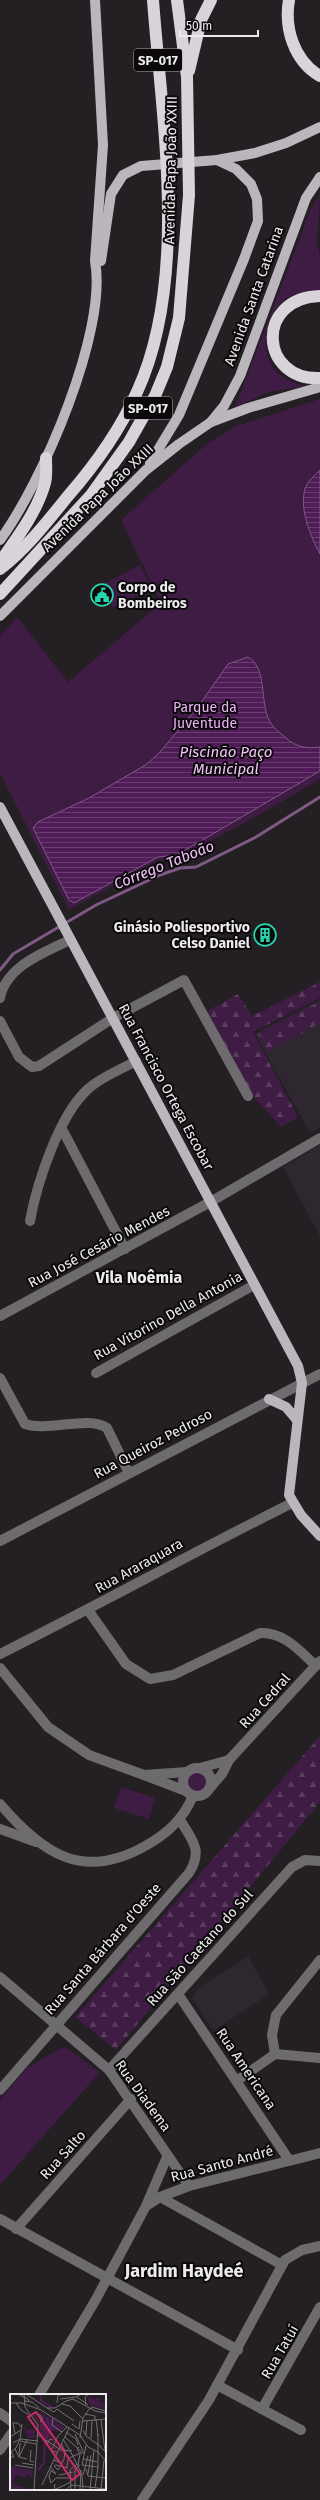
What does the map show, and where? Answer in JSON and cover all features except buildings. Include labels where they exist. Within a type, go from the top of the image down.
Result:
[{"type":"highway","name":"Avenida Papa João XXIII","points":[[0,569],[34,537],[78,486],[108,444],[137,393],[146,368],[160,317],[167,269],[168,205],[153,0]]},
{"type":"highway","name":"Avenida Papa João XXIII","points":[[0,594],[96,489],[129,442],[155,396],[167,366],[179,318],[184,278],[189,195],[187,78],[177,0]]},
{"type":"highway","points":[[187,78],[201,20],[211,0]]},
{"type":"highway","points":[[289,0],[288,19],[294,45],[307,66],[320,76]]},
{"type":"highway","points":[[320,296],[304,298],[287,306],[279,314],[274,326],[274,336],[278,359],[287,370],[298,376],[320,378]]},
{"type":"highway","points":[[0,562],[19,535],[38,501],[46,482],[46,458]]},
{"type":"main road","points":[[95,0],[103,145],[95,261],[98,278]]},
{"type":"main road","points":[[0,540],[27,497],[46,458],[78,376],[88,337],[111,194],[123,175],[141,166],[212,160],[255,153],[292,140],[320,126]]},
{"type":"main road","points":[[146,470],[178,415],[252,239],[258,221],[257,199],[251,184],[236,169],[212,160]]},
{"type":"main road","name":"Avenida Santa Catarina","points":[[211,422],[224,406],[240,376],[306,198],[320,177]]},
{"type":"main road","name":"Avenida Papa João XXIII","points":[[0,616],[146,470],[211,422],[248,408],[320,387]]},
{"type":"main road","name":"Rua Francisco Ortega Escobar","points":[[0,807],[57,916],[212,1202],[292,1355],[302,1383]]},
{"type":"main road","points":[[302,1383],[289,1486],[292,1503],[320,1536]]},
{"type":"main road","points":[[269,1399],[286,1407],[297,1420]]},
{"type":"street","points":[[0,998],[9,979],[21,966],[68,936]]},
{"type":"street","points":[[0,1022],[19,1057],[32,1067],[39,1066],[113,1018],[184,980],[248,1096]]},
{"type":"street","points":[[30,1221],[44,1165],[62,1128],[77,1102],[89,1088],[136,1061]]},
{"type":"street","points":[[62,1128],[125,1249]]},
{"type":"street","name":"Rua José Cesário Mendes","points":[[0,1316],[212,1202],[320,1138]]},
{"type":"street","name":"Rua Vitorino Della Antonia","points":[[96,1373],[254,1284]]},
{"type":"street","name":"Rua Queiroz Pedroso","points":[[0,1541],[269,1399],[320,1374]]},
{"type":"street","points":[[0,1378],[24,1424],[40,1427],[96,1424],[107,1428],[129,1473]]},
{"type":"street","name":"Rua Araraquara","points":[[0,1654],[88,1610],[205,1546],[292,1503]]},
{"type":"street","points":[[88,1610],[126,1664],[150,1679],[173,1675],[260,1633],[272,1632],[282,1637],[318,1663]]},
{"type":"street","name":"Rua Cedral","points":[[209,1788],[222,1774],[229,1760],[318,1663]]},
{"type":"street","points":[[0,1668],[35,1714],[64,1740],[89,1755],[190,1793],[202,1795],[209,1788],[210,1776],[200,1768]]},
{"type":"street","points":[[144,1775],[187,1772],[229,1760]]},
{"type":"street","points":[[0,1829],[39,1843],[62,1856],[88,1864],[107,1863],[162,1837],[180,1820],[190,1793],[183,1780],[187,1772]]},
{"type":"street","points":[[0,1804],[39,1843]]},
{"type":"street","name":"Rua Santa Bárbara d'Oeste","points":[[0,2090],[55,2024],[194,1864],[197,1856],[196,1848],[180,1820]]},
{"type":"street","name":"Rua São Caetano do Sul","points":[[109,2070],[292,1867],[305,1860],[320,1861]]},
{"type":"street","points":[[275,2054],[272,2035],[276,2015],[320,1960]]},
{"type":"street","name":"Rua Diadema","points":[[0,1976],[109,2070],[131,2099],[160,2142],[167,2157],[189,2186]]},
{"type":"street","name":"Rua Americana","points":[[178,1994],[238,2080],[289,2160]]},
{"type":"street","points":[[238,2080],[275,2054],[320,2058]]},
{"type":"street","name":"Rua Salto","points":[[16,2229],[131,2099]]},
{"type":"street","name":"Rua Santo André","points":[[40,2394],[60,2363],[107,2280],[146,2206],[160,2197],[189,2186],[320,2153]]},
{"type":"street","points":[[146,2206],[167,2157]]},
{"type":"street","points":[[160,2197],[282,2265]]},
{"type":"street","points":[[0,2220],[107,2280],[238,2350]]},
{"type":"street","points":[[142,2500],[218,2385],[282,2265],[292,2254],[320,2246]]},
{"type":"street","name":"Rua Tatuí","points":[[262,2409],[320,2307]]},
{"type":"street","points":[[218,2385],[300,2430]]},
{"type":"street","points":[[0,2413],[10,2420]]},
{"type":"street","points":[[0,2450],[10,2435]]},
{"type":"shaded area","points":[[320,1000],[320,1127],[310,1133],[255,1034]]},
{"type":"shaded area","points":[[320,1145],[320,1236],[283,1167]]},
{"type":"shaded area","points":[[248,1956],[269,1994],[213,2031],[192,1998],[198,1988]]},
{"type":"green space","points":[[320,195],[317,243],[320,256],[320,291],[300,293],[290,296],[282,302],[271,318],[267,329],[266,339],[266,350],[274,369],[287,379],[304,386],[269,392],[235,407],[310,211]]},
{"type":"green space","name":"Parque da Juventude","points":[[320,399],[320,779],[261,814],[176,859],[159,860],[69,910],[0,773],[0,636],[17,617],[68,682],[161,603],[121,520],[208,443],[236,426]]},
{"type":"green space","points":[[140,565],[152,588],[113,607],[101,585]]},
{"type":"green space","points":[[320,982],[320,998],[253,1032],[298,1117],[281,1127],[252,1095],[207,1011],[238,994],[252,1016]]},
{"type":"green space","points":[[320,1001],[320,1023],[268,1052],[258,1034]]},
{"type":"green space","points":[[320,1736],[320,1802],[116,2050],[75,2017]]},
{"type":"green space","points":[[197,1770],[206,1773],[209,1782],[206,1791],[197,1794],[188,1791],[185,1782],[188,1773]]},
{"type":"green space","points":[[121,1787],[155,1798],[149,1819],[114,1808]]},
{"type":"green space","points":[[64,2046],[100,2072],[0,2185],[0,2100],[27,2068]]},
{"type":"water","points":[[320,470],[320,554],[307,523],[304,497],[306,486]]},
{"type":"water","name":"Piscinão Paço Municipal","points":[[248,657],[254,662],[261,677],[266,713],[270,723],[290,741],[298,745],[311,748],[320,747],[320,771],[177,855],[158,857],[74,903],[69,900],[33,828],[38,822],[89,798],[147,764],[160,752],[198,707],[228,664]]},
{"type":"waterway","name":"Córrego Taboão","points":[[0,970],[13,954],[96,905],[160,875],[180,868],[196,867],[256,837],[320,797]]},
{"type":"place","name":"Corpo de Bombeiros","points":[[102,595]]},
{"type":"place","name":"Ginásio Poliesportivo Celso Daniel","points":[[265,935]]},
{"type":"district","name":"Vila Noêmia","points":[[139,1277]]},
{"type":"district","name":"Jardim Haydeé","points":[[184,2271]]}]
